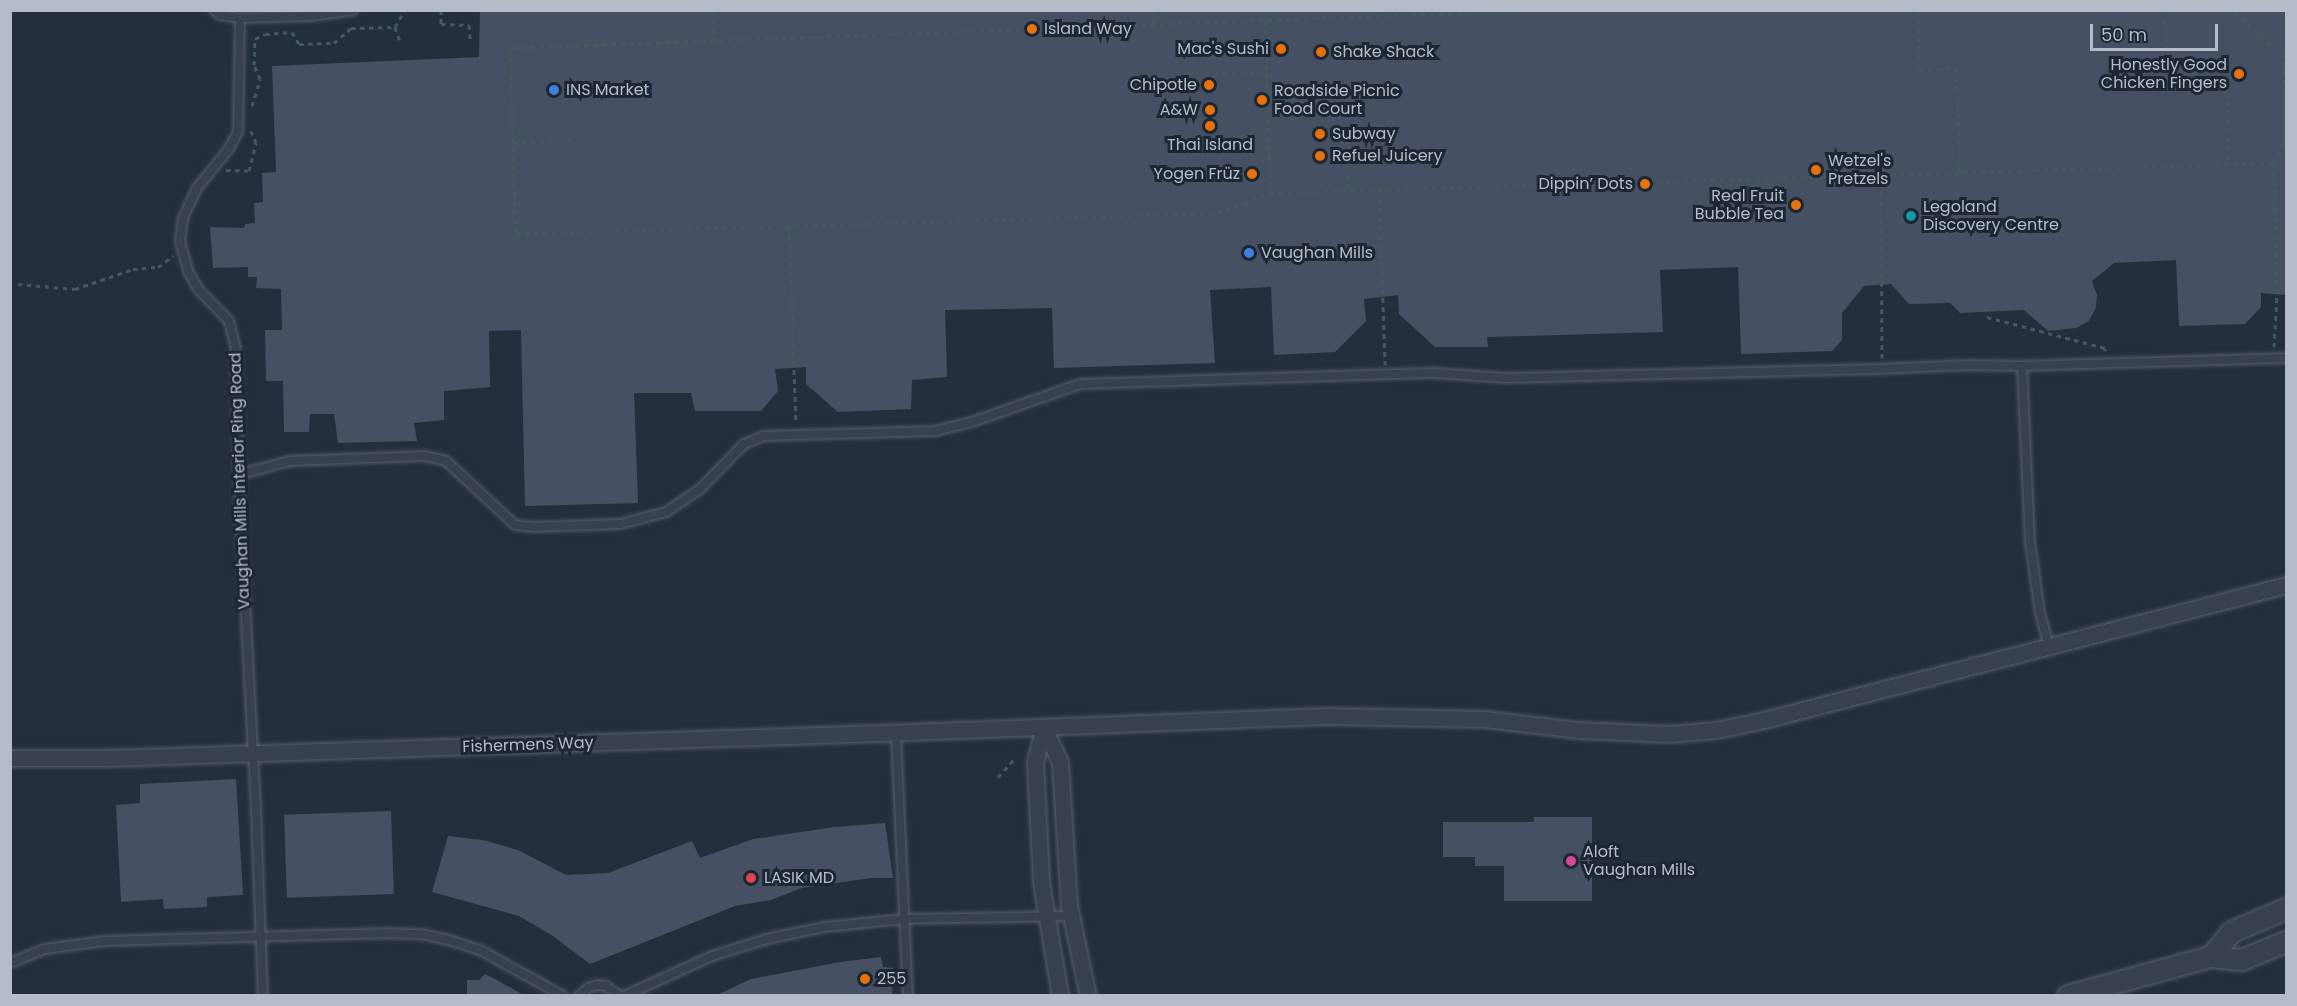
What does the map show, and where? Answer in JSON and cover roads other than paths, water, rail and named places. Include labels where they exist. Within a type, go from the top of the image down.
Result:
[{"type":"street","name":"Fishermens Way","points":[[10,758],[896,733],[1331,716],[1485,719],[1580,730],[1670,734],[1716,730],[1764,720],[2286,585]]},
{"type":"street","points":[[1044,728],[1060,762],[1071,916],[1088,996]]},
{"type":"street","points":[[1044,728],[1035,762],[1041,882],[1060,996]]},
{"type":"street","points":[[2211,957],[2232,932],[2286,909]]},
{"type":"street","points":[[2068,996],[2110,991],[2211,957],[2242,960],[2286,942]]},
{"type":"lane","points":[[213,10],[220,15],[240,18],[312,16],[354,10]]},
{"type":"lane","name":"Vaughan Mills Interior Ring Road","points":[[240,18],[238,132],[228,150],[198,188],[183,219],[182,250],[189,273],[199,290],[229,321],[236,351],[251,753],[256,809],[263,996]]},
{"type":"lane","points":[[241,474],[290,461],[425,456],[446,461],[515,525],[533,527],[620,524],[666,512],[690,497],[735,452],[752,439],[797,433],[935,431],[975,421],[1080,384],[1436,373],[1506,378],[1882,369],[1969,364],[2022,366],[2286,358]]},
{"type":"lane","points":[[2022,366],[2030,542],[2038,602],[2049,647]]},
{"type":"lane","points":[[896,733],[908,996]]},
{"type":"lane","points":[[579,996],[588,988],[597,986],[615,990],[622,996],[712,956],[767,939],[824,927],[905,920],[1071,916]]},
{"type":"lane","points":[[10,963],[45,949],[67,944],[384,933],[443,939],[500,960],[563,996]]},
{"type":"place","name":"Island Way","points":[[1032,29]]},
{"type":"place","name":"Mac's Sushi","points":[[1281,49]]},
{"type":"place","name":"Shake Shack","points":[[1321,52]]},
{"type":"place","name":"Honestly Good Chicken Fingers","points":[[2239,74]]},
{"type":"place","name":"Chipotle","points":[[1209,85]]},
{"type":"place","name":"INS Market","points":[[554,90]]},
{"type":"place","name":"Roadside Picnic Food Court","points":[[1262,100]]},
{"type":"place","name":"A&W","points":[[1210,110]]},
{"type":"place","name":"Thai Island","points":[[1210,126]]},
{"type":"place","name":"Subway","points":[[1320,134]]},
{"type":"place","name":"Refuel Juicery","points":[[1320,156]]},
{"type":"place","name":"Wetzel's Pretzels","points":[[1816,170]]},
{"type":"place","name":"Yogen Früz","points":[[1252,174]]},
{"type":"place","name":"Dippin’ Dots","points":[[1645,184]]},
{"type":"place","name":"Real Fruit Bubble Tea","points":[[1796,205]]},
{"type":"place","name":"Legoland Discovery Centre","points":[[1911,216]]},
{"type":"place","name":"Vaughan Mills","points":[[1249,253]]},
{"type":"place","name":"Aloft Vaughan Mills","points":[[1571,861]]},
{"type":"place","name":"LASIK MD","points":[[751,878]]},
{"type":"place","name":"255","points":[[865,979]]}]
